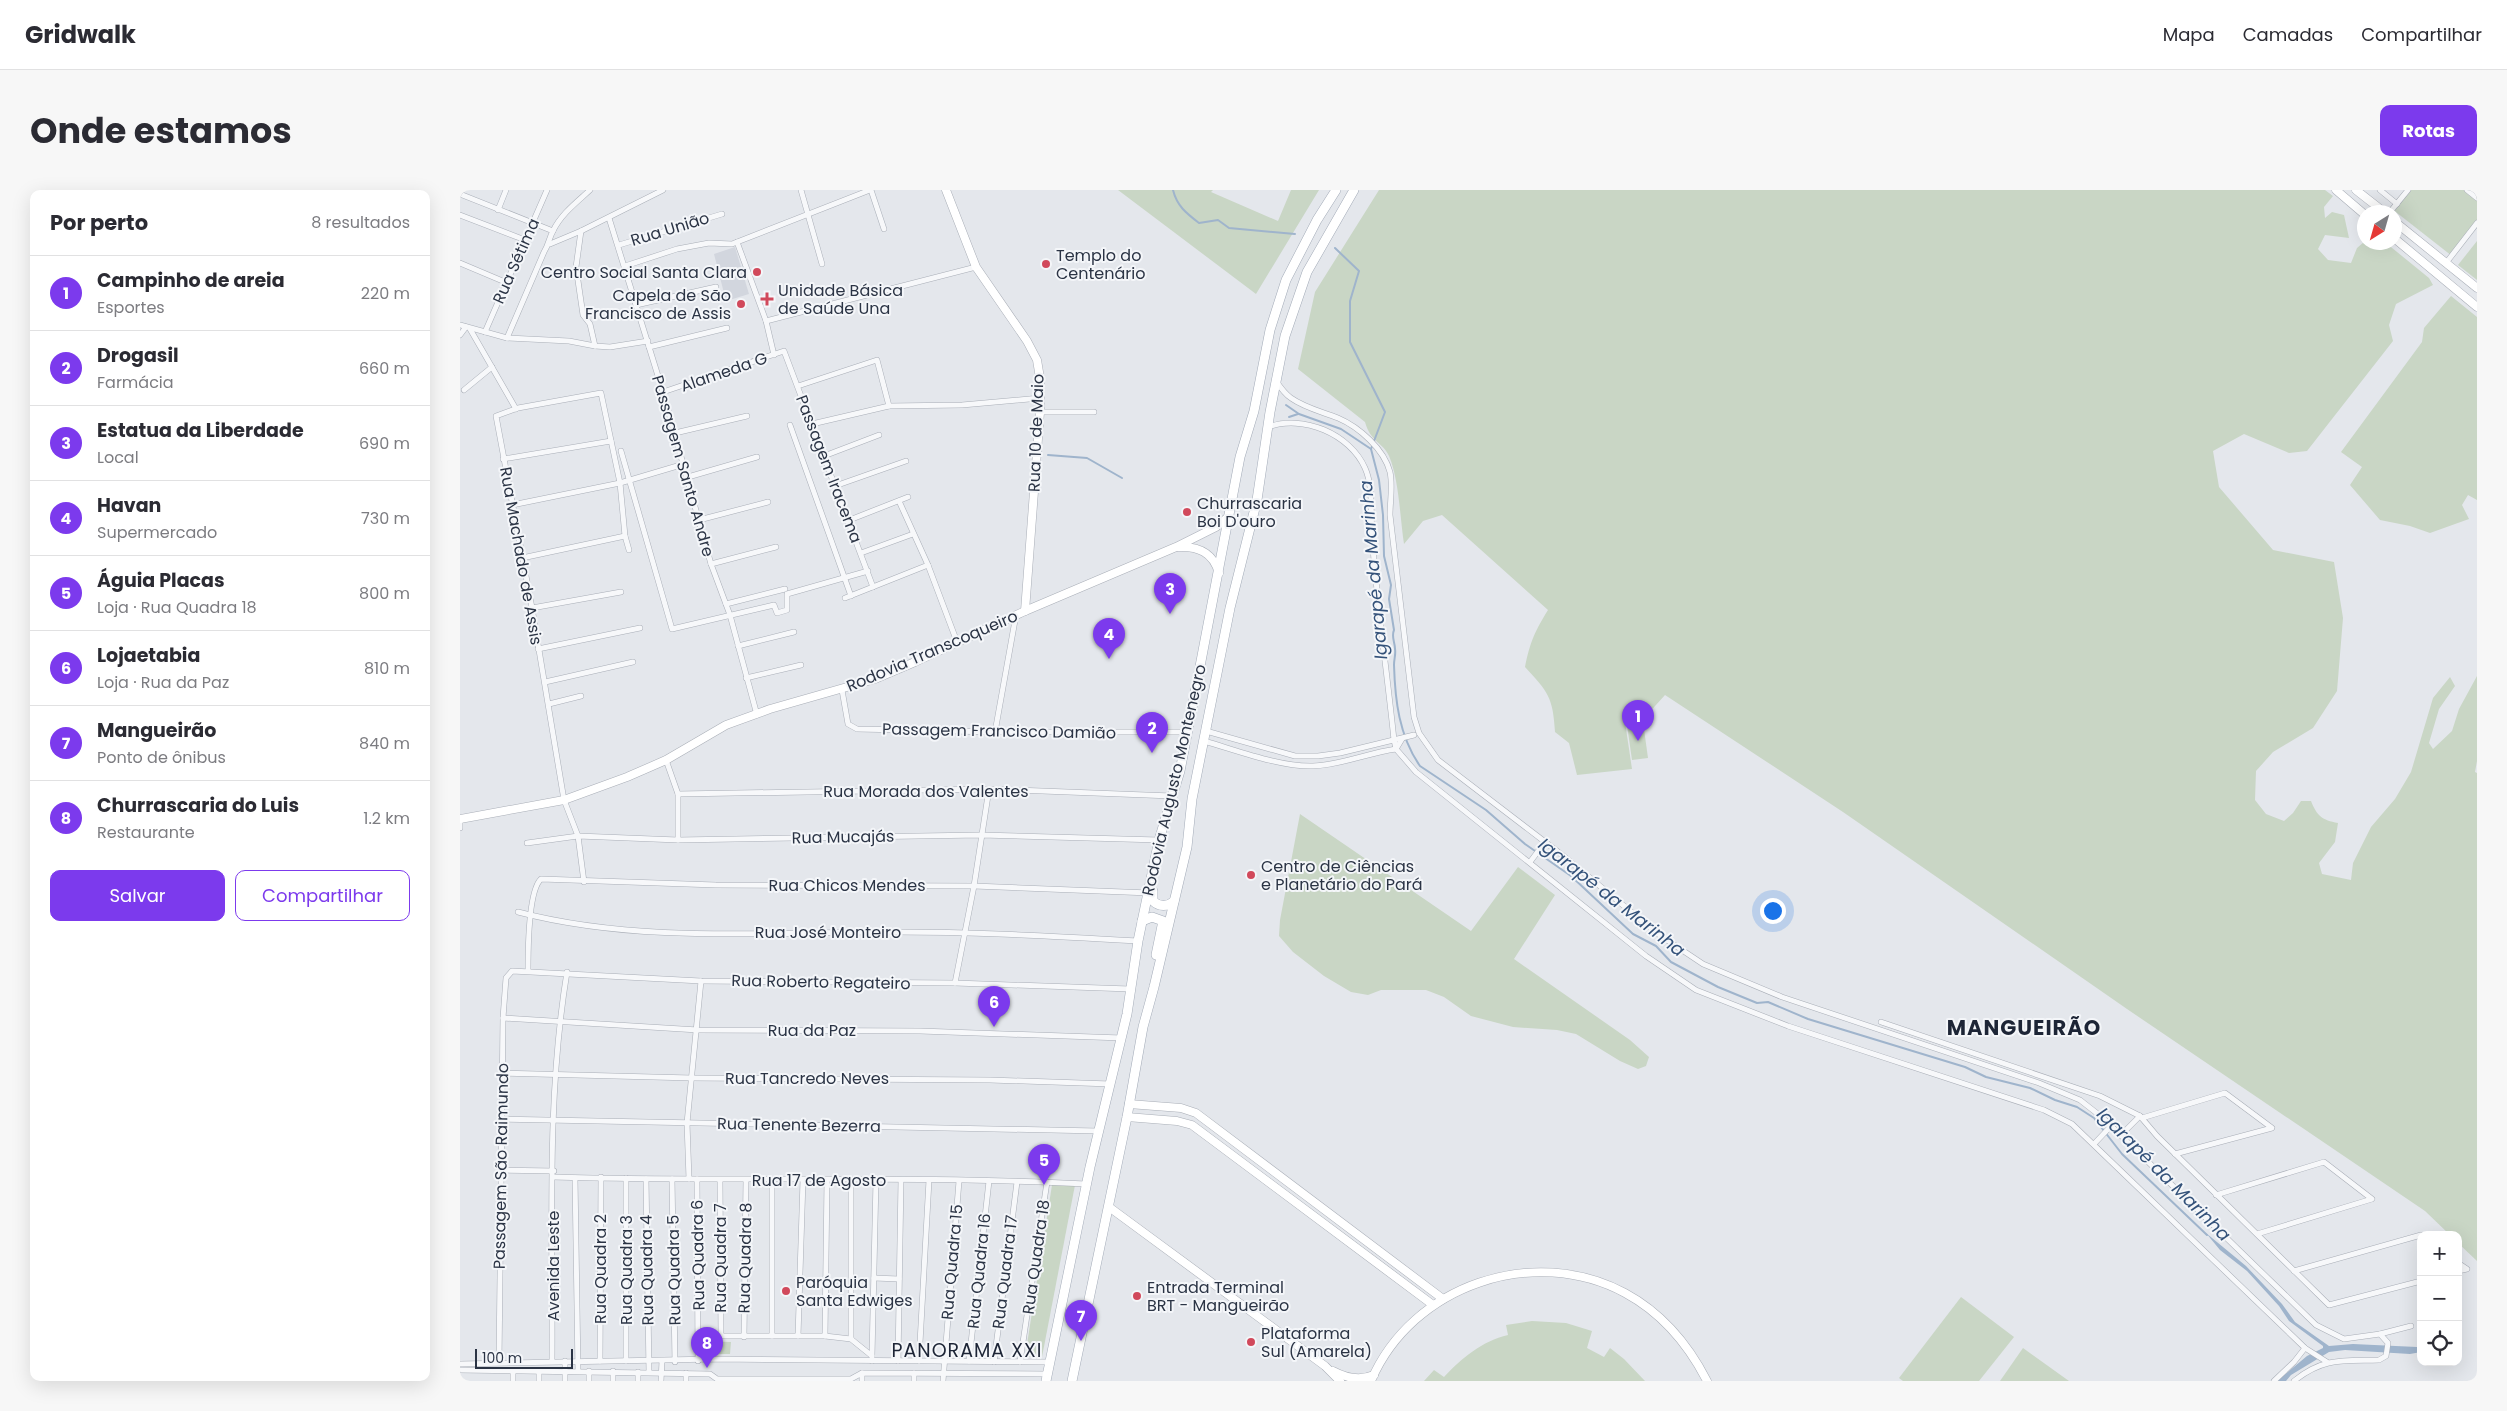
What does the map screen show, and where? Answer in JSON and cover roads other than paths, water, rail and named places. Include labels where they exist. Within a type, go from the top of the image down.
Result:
[{"type":"main road","name":"Rua 10 de Maio","points":[[946,190],[976,267],[1028,341],[1037,360],[1040,412],[1025,611]]},
{"type":"main road","name":"Rodovia Augusto Montenegro","points":[[1046,1378],[1086,1184],[1122,1038],[1142,921],[1162,852],[1159,840],[1173,796],[1187,732],[1219,575],[1228,517],[1270,330],[1293,265],[1336,190]]},
{"type":"main road","name":"Rodovia Augusto Montenegro","points":[[1072,1381],[1109,1207],[1143,1027],[1187,847],[1192,799],[1230,608],[1257,500],[1275,381],[1285,336],[1307,272],[1354,190]]},
{"type":"main road","points":[[2336,190],[2357,208]]},
{"type":"main road","points":[[2356,190],[2375,205]]},
{"type":"main road","points":[[2402,227],[2477,288]]},
{"type":"main road","points":[[2402,245],[2477,307]]},
{"type":"main road","name":"Rodovia Transcoqueiro","points":[[460,819],[564,800],[666,760],[726,726],[770,709],[842,690],[875,679],[1025,611],[1176,547],[1216,527],[1228,517]]},
{"type":"main road","points":[[1176,547],[1196,548],[1208,554],[1214,561],[1219,575]]},
{"type":"main road","points":[[1150,893],[1153,901],[1157,904],[1169,905],[1174,901]]},
{"type":"main road","points":[[1142,921],[1152,917],[1163,921],[1152,972],[1154,987]]},
{"type":"main road","points":[[1129,1104],[1181,1108],[1196,1112],[1443,1299]]},
{"type":"main road","points":[[1127,1117],[1177,1121],[1192,1125],[1433,1306]]},
{"type":"main road","points":[[1109,1207],[1325,1366],[1340,1381]]},
{"type":"main road","points":[[1325,1366],[1351,1378],[1373,1378],[1387,1352],[1402,1333],[1443,1299],[1483,1280],[1523,1273],[1555,1272],[1602,1283],[1625,1293],[1665,1321],[1696,1359],[1708,1381]]},
{"type":"street","points":[[498,210],[506,190]]},
{"type":"street","name":"Rua Sétima","points":[[485,332],[505,282],[547,190]]},
{"type":"street","points":[[507,338],[544,252],[550,244],[552,231],[564,214],[590,190]]},
{"type":"street","points":[[550,244],[581,232],[663,190]]},
{"type":"street","points":[[800,190],[822,264]]},
{"type":"street","points":[[625,266],[677,249],[709,243],[724,244],[737,242],[871,190],[884,229]]},
{"type":"street","points":[[2380,190],[2397,204],[2408,190]]},
{"type":"street","points":[[2467,190],[2477,198]]},
{"type":"street","points":[[460,194],[552,231]]},
{"type":"street","name":"Rua União","points":[[619,245],[722,214]]},
{"type":"street","points":[[460,215],[525,240]]},
{"type":"street","name":"Passagem Santo Andre","points":[[609,218],[648,341],[688,477],[711,564],[730,615],[757,715]]},
{"type":"street","points":[[2446,263],[2477,223]]},
{"type":"street","points":[[581,232],[576,268],[578,290],[583,315],[590,324],[595,346]]},
{"type":"street","points":[[737,242],[766,320],[774,355]]},
{"type":"street","points":[[460,263],[505,282]]},
{"type":"street","points":[[766,320],[976,267]]},
{"type":"street","points":[[636,305],[716,287]]},
{"type":"street","points":[[465,327],[507,338],[555,340],[595,346],[610,347],[648,341]]},
{"type":"street","points":[[460,335],[465,327]]},
{"type":"street","points":[[465,327],[492,367],[516,409]]},
{"type":"street","points":[[649,347],[727,328]]},
{"type":"street","name":"Alameda G","points":[[663,392],[784,351]]},
{"type":"street","name":"Passagem Iracema","points":[[784,351],[873,587]]},
{"type":"street","points":[[798,386],[877,360],[889,406]]},
{"type":"street","points":[[464,390],[492,367]]},
{"type":"street","points":[[1275,381],[1290,397],[1340,419],[1375,446],[1384,459],[1390,475],[1390,515],[1414,717],[1419,733],[1438,760],[1559,853],[1658,934],[1703,964],[1782,998],[2064,1092],[2080,1100],[2121,1135],[2316,1325],[2344,1339],[2380,1334],[2411,1326]]},
{"type":"street","name":"Rua Machado de Assis","points":[[584,882],[578,836],[564,800],[532,608],[496,416],[516,409],[598,393],[602,395],[612,441]]},
{"type":"street","points":[[812,424],[889,406],[962,405],[1040,398]]},
{"type":"street","points":[[1040,412],[1094,412]]},
{"type":"street","points":[[675,433],[747,416]]},
{"type":"street","points":[[1268,427],[1288,422],[1327,432],[1350,446],[1366,469],[1369,480],[1372,535],[1394,740],[1396,749],[1416,772],[1646,956],[1696,990],[1788,1026],[2044,1110],[2072,1124],[2096,1142],[2307,1350],[2324,1361]]},
{"type":"street","name":"Passagem Iracema","points":[[790,425],[851,596]]},
{"type":"street","points":[[824,456],[879,435]]},
{"type":"street","points":[[503,460],[612,441],[620,483],[625,536],[629,550]]},
{"type":"street","points":[[621,451],[628,481],[672,629],[774,605],[777,614],[787,610],[787,594],[868,571]]},
{"type":"street","points":[[688,477],[757,458]]},
{"type":"street","points":[[835,486],[906,461]]},
{"type":"street","points":[[512,505],[620,483],[684,464]]},
{"type":"street","points":[[847,521],[908,497]]},
{"type":"street","points":[[899,501],[928,565],[957,642]]},
{"type":"street","points":[[699,520],[768,502]]},
{"type":"street","points":[[861,553],[913,534]]},
{"type":"street","points":[[522,558],[625,536]]},
{"type":"street","points":[[711,564],[776,547]]},
{"type":"street","points":[[845,598],[928,565]]},
{"type":"street","points":[[726,604],[785,589]]},
{"type":"street","points":[[532,608],[621,592]]},
{"type":"street","points":[[995,732],[1016,615]]},
{"type":"street","points":[[538,649],[640,628]]},
{"type":"street","points":[[738,646],[794,632]]},
{"type":"street","points":[[545,682],[633,662]]},
{"type":"street","points":[[746,678],[801,665]]},
{"type":"street","name":"Passagem Francisco Damião","points":[[842,690],[848,724],[853,728],[995,732],[1187,732]]},
{"type":"street","points":[[549,704],[581,696]]},
{"type":"street","points":[[1206,730],[1295,756],[1318,756],[1340,753],[1414,735]]},
{"type":"street","points":[[1204,742],[1278,761],[1311,766],[1331,764],[1396,749],[1402,739]]},
{"type":"street","points":[[666,760],[678,794],[678,840]]},
{"type":"street","points":[[955,983],[974,886],[989,789]]},
{"type":"street","name":"Rua Morada dos Valentes","points":[[678,794],[989,789],[1173,796]]},
{"type":"street","points":[[460,819],[460,828]]},
{"type":"street","name":"Rua Mucajás","points":[[526,843],[578,836],[678,840],[981,835],[1159,840]]},
{"type":"street","points":[[1530,862],[1542,846]]},
{"type":"street","name":"Rua Chicos Mendes","points":[[531,916],[535,888],[541,879],[584,882],[716,885],[974,886],[1150,893]]},
{"type":"street","name":"Rua José Monteiro","points":[[518,912],[531,916],[609,928],[700,933],[964,931],[1138,941]]},
{"type":"street","points":[[528,971],[531,916]]},
{"type":"street","name":"Rua Roberto Regateiro","points":[[512,971],[567,972],[701,980],[955,983],[1130,989]]},
{"type":"street","name":"Passagem São Raimundo","points":[[499,1362],[503,1018],[506,978],[512,971]]},
{"type":"street","name":"Avenida Leste","points":[[552,1361],[553,1120],[559,1022],[567,972]]},
{"type":"street","points":[[689,1178],[687,1123],[698,1030],[701,980]]},
{"type":"street","name":"Rua da Paz","points":[[503,1018],[698,1030],[920,1031],[1122,1038]]},
{"type":"street","points":[[1881,1022],[2100,1096],[2141,1117],[2175,1154],[2329,1305],[2417,1282]]},
{"type":"street","name":"Rua Tancredo Neves","points":[[503,1073],[692,1078],[971,1080],[1111,1084]]},
{"type":"street","points":[[2121,1135],[2141,1117],[2225,1093],[2272,1128],[2175,1154]]},
{"type":"street","name":"Rua Tenente Bezerra","points":[[501,1119],[1098,1131]]},
{"type":"street","points":[[2096,1142],[2111,1126]]},
{"type":"street","points":[[2216,1195],[2324,1162],[2372,1199],[2257,1234]]},
{"type":"street","name":"Rua 17 de Agosto","points":[[500,1170],[553,1174],[575,1178],[689,1178],[772,1181],[929,1180],[1086,1184]]},
{"type":"street","name":"Rua Quadra 2","points":[[600,1177],[600,1361]]},
{"type":"street","points":[[575,1178],[578,1371]]},
{"type":"street","name":"Rua Quadra 3","points":[[626,1178],[626,1361]]},
{"type":"street","name":"Rua Quadra 4","points":[[646,1178],[649,1361]]},
{"type":"street","name":"Rua Quadra 5","points":[[672,1179],[675,1362]]},
{"type":"street","name":"Rua Quadra 6","points":[[697,1179],[698,1361]]},
{"type":"street","name":"Rua Quadra 7","points":[[720,1180],[721,1336]]},
{"type":"street","name":"Rua Quadra 8","points":[[744,1337],[746,1180]]},
{"type":"street","points":[[798,1336],[803,1180]]},
{"type":"street","points":[[825,1336],[827,1180]]},
{"type":"street","points":[[851,1180],[851,1339]]},
{"type":"street","points":[[872,1358],[876,1180]]},
{"type":"street","points":[[898,1361],[902,1180]]},
{"type":"street","points":[[919,1361],[929,1180]]},
{"type":"street","points":[[772,1181],[772,1336]]},
{"type":"street","name":"Rua Quadra 15","points":[[944,1373],[959,1181]]},
{"type":"street","name":"Rua Quadra 16","points":[[969,1361],[989,1181]]},
{"type":"street","name":"Rua Quadra 17","points":[[994,1362],[1017,1182]]},
{"type":"street","name":"Rua Quadra 18","points":[[1020,1362],[1047,1182]]},
{"type":"street","points":[[2294,1271],[2417,1236]]},
{"type":"street","points":[[874,1278],[900,1279]]},
{"type":"street","points":[[2294,1381],[2324,1361],[2379,1360],[2386,1356],[2388,1343],[2380,1334]]},
{"type":"street","points":[[699,1336],[825,1336],[851,1339],[872,1358]]},
{"type":"street","points":[[2274,1381],[2307,1350]]},
{"type":"street","points":[[460,1364],[552,1361],[675,1362],[872,1358],[898,1361],[1050,1362]]},
{"type":"street","points":[[565,1361],[565,1381]]},
{"type":"street","points":[[649,1361],[649,1372]]},
{"type":"street","points":[[661,1381],[662,1361]]},
{"type":"street","points":[[460,1370],[662,1372],[710,1374],[718,1380],[850,1380],[862,1373],[944,1373],[1007,1378],[1046,1378]]},
{"type":"street","points":[[513,1370],[513,1381]]},
{"type":"street","points":[[539,1370],[539,1381]]},
{"type":"street","points":[[589,1371],[589,1381]]},
{"type":"street","points":[[612,1381],[613,1371]]},
{"type":"street","points":[[638,1372],[638,1381]]},
{"type":"street","points":[[686,1373],[686,1381]]},
{"type":"street","points":[[862,1373],[862,1381]]},
{"type":"street","points":[[885,1373],[885,1381]]},
{"type":"street","points":[[914,1373],[914,1381]]},
{"type":"street","points":[[943,1381],[944,1373]]},
{"type":"street","points":[[710,1374],[710,1381]]},
{"type":"street","points":[[974,1374],[974,1381]]},
{"type":"water","points":[[2206,1233],[2246,1266],[2282,1304],[2295,1322],[2329,1346],[2353,1344],[2417,1347],[2417,1353],[2410,1354],[2345,1350],[2329,1352],[2291,1375],[2286,1381],[2277,1381],[2307,1356],[2323,1348],[2323,1346],[2289,1321],[2279,1306],[2247,1271],[2220,1250]]},
{"type":"waterway","name":"Igarapé da Marinha","points":[[1173,190],[1183,209],[1199,223],[1218,220],[1229,228],[1295,234]]},
{"type":"waterway","name":"Igarapé da Marinha","points":[[1335,248],[1359,271],[1350,301],[1350,342],[1385,412],[1371,449],[1379,480],[1383,515],[1384,556],[1391,585],[1389,599],[1394,630],[1397,704],[1407,742],[1420,766],[1486,810],[1525,844],[1571,876],[1633,934],[1656,946],[1671,962],[1718,987],[1757,1003],[1768,1002],[1808,1019],[1965,1067],[1986,1077],[2030,1088],[2055,1100],[2077,1107],[2094,1118],[2122,1154],[2207,1235]]},
{"type":"waterway","points":[[1286,405],[1299,414],[1341,429],[1371,449]]},
{"type":"waterway","points":[[1289,417],[1298,414]]},
{"type":"waterway","points":[[1048,455],[1087,458],[1122,478]]},
{"type":"place","name":"Templo do Centenário","points":[[1046,264]]},
{"type":"place","name":"Centro Social Santa Clara","points":[[757,272]]},
{"type":"place","name":"Unidade Básica de Saúde Una","points":[[767,299]]},
{"type":"place","name":"Capela de São Francisco de Assis","points":[[741,304]]},
{"type":"place","name":"Churrascaria Boi D'ouro","points":[[1187,512]]},
{"type":"place","name":"Estatua da Liberdade","points":[[1170,614]]},
{"type":"place","name":"Havan","points":[[1109,659]]},
{"type":"place","name":"Campinho de areia","points":[[1638,741]]},
{"type":"place","name":"Drogasil","points":[[1152,753]]},
{"type":"place","name":"Centro de Ciências e Planetário do Pará","points":[[1251,875]]},
{"type":"place","name":"Lojaetabia","points":[[994,1027]]},
{"type":"place","name":"Águia Placas","points":[[1044,1185]]},
{"type":"place","name":"Paróquia Santa Edwiges","points":[[786,1291]]},
{"type":"place","name":"Entrada Terminal BRT - Mangueirão","points":[[1137,1296]]},
{"type":"place","name":"Mangueirão","points":[[1081,1341]]},
{"type":"place","name":"Plataforma Sul (Amarela)","points":[[1251,1342]]},
{"type":"place","name":"Churrascaria do Luis","points":[[707,1368]]},
{"type":"district","name":"MANGUEIRÃO","points":[[2024,1027]]},
{"type":"district","name":"PANORAMA XXI","points":[[967,1350]]}]
